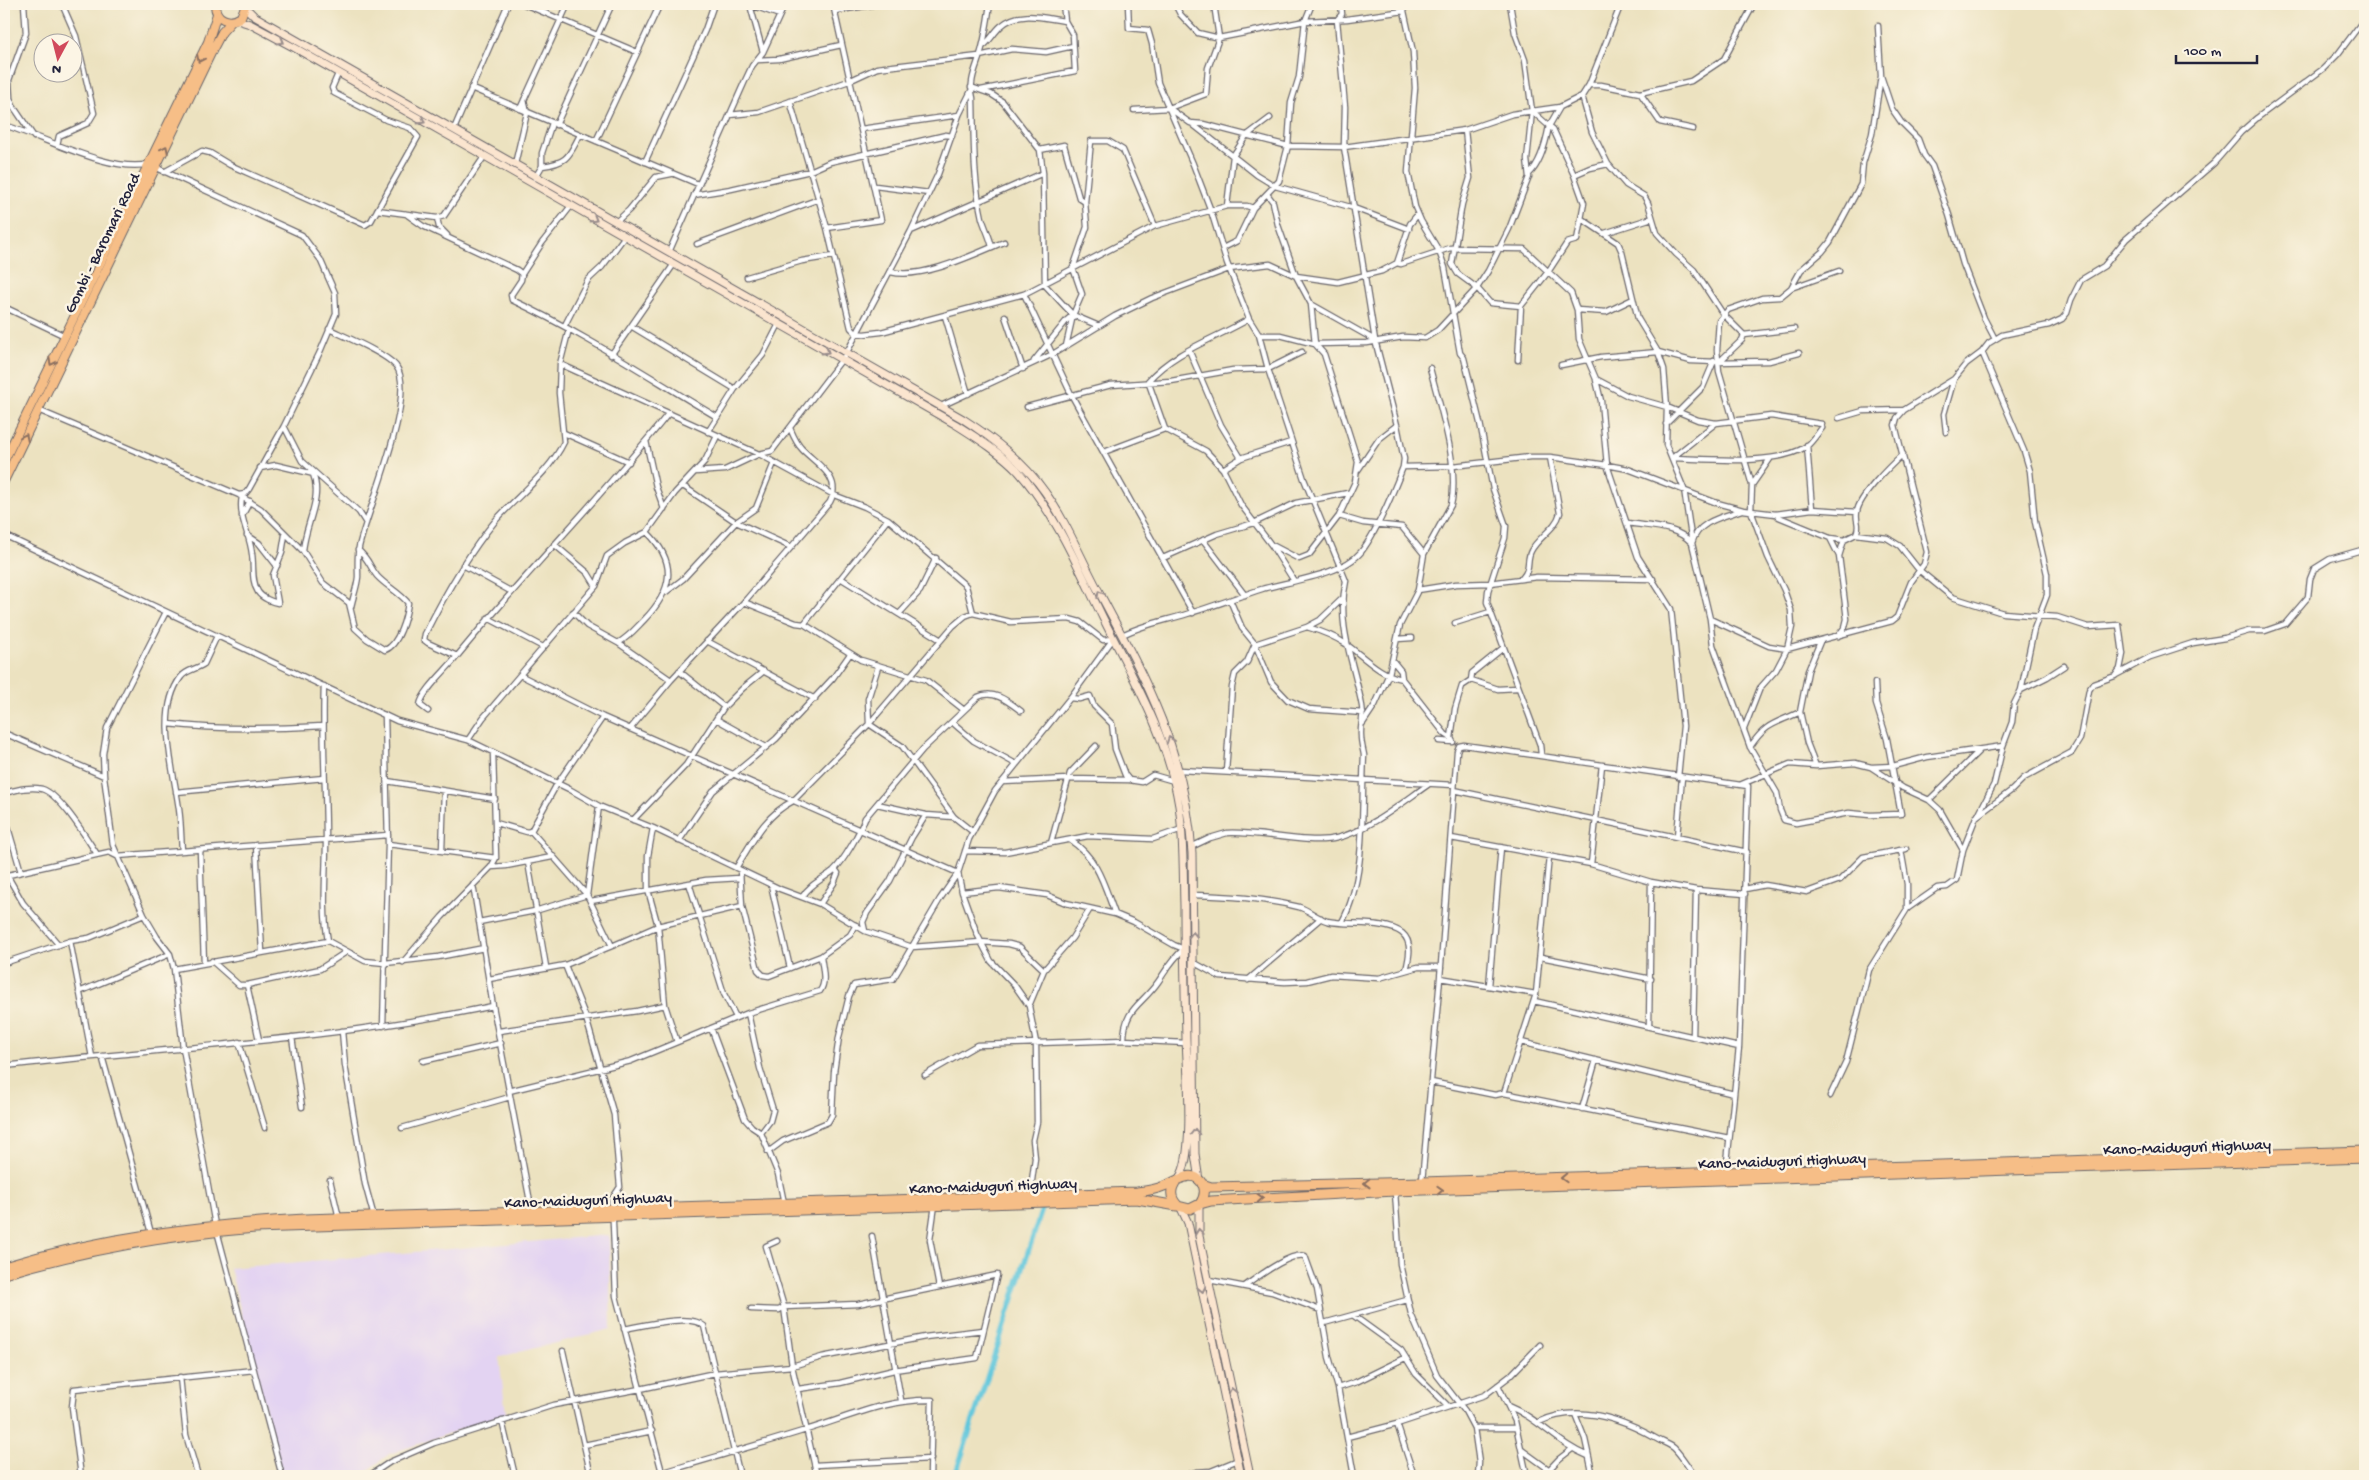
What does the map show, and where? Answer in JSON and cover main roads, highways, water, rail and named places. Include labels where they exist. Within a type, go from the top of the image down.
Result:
[{"type":"highway","name":"Kano-Maiduguri Highway","points":[[1201,1182],[1212,1187],[1422,1187],[2365,1151]]},
{"type":"highway","name":"Kano-Maiduguri Highway","points":[[1726,1176],[2365,1158]]},
{"type":"highway","points":[[1188,1176],[1201,1182],[1205,1192],[1199,1205],[1190,1209],[1179,1207],[1172,1197],[1172,1186],[1177,1180],[1188,1176]]},
{"type":"highway","name":"Kano-Maiduguri Highway","points":[[4,1267],[64,1250],[151,1233],[339,1218],[894,1203],[1145,1191],[1177,1180]]},
{"type":"highway","name":"Kano-Maiduguri Highway","points":[[1199,1205],[1211,1201],[1395,1191],[1422,1187]]},
{"type":"highway","name":"Kano-Maiduguri Highway","points":[[4,1274],[106,1248],[216,1228],[305,1226],[784,1204],[894,1203],[935,1205],[1137,1198],[1179,1207]]},
{"type":"main road","name":"Gombi - Baromari Road","points":[[4,481],[213,49],[222,32],[235,21],[246,6]]},
{"type":"main road","points":[[246,6],[254,16],[669,252],[955,424],[994,449],[1016,469],[1035,491],[1056,525],[1144,697],[1164,745],[1174,781],[1182,829],[1187,1154],[1185,1166],[1177,1180]]},
{"type":"main road","name":"Gombi - Baromari Road","points":[[4,460],[208,42],[214,7]]},
{"type":"main road","points":[[214,7],[222,19],[250,24],[779,324],[940,407],[1001,446],[1024,467],[1045,492],[1065,526],[1122,635],[1154,699],[1180,770],[1188,811],[1191,847],[1195,1154],[1201,1182]]},
{"type":"main road","points":[[1199,1205],[1198,1227],[1250,1476]]},
{"type":"main road","points":[[1179,1207],[1189,1228],[1241,1476]]},
{"type":"waterway","points":[[955,1476],[1042,1209]]}]
